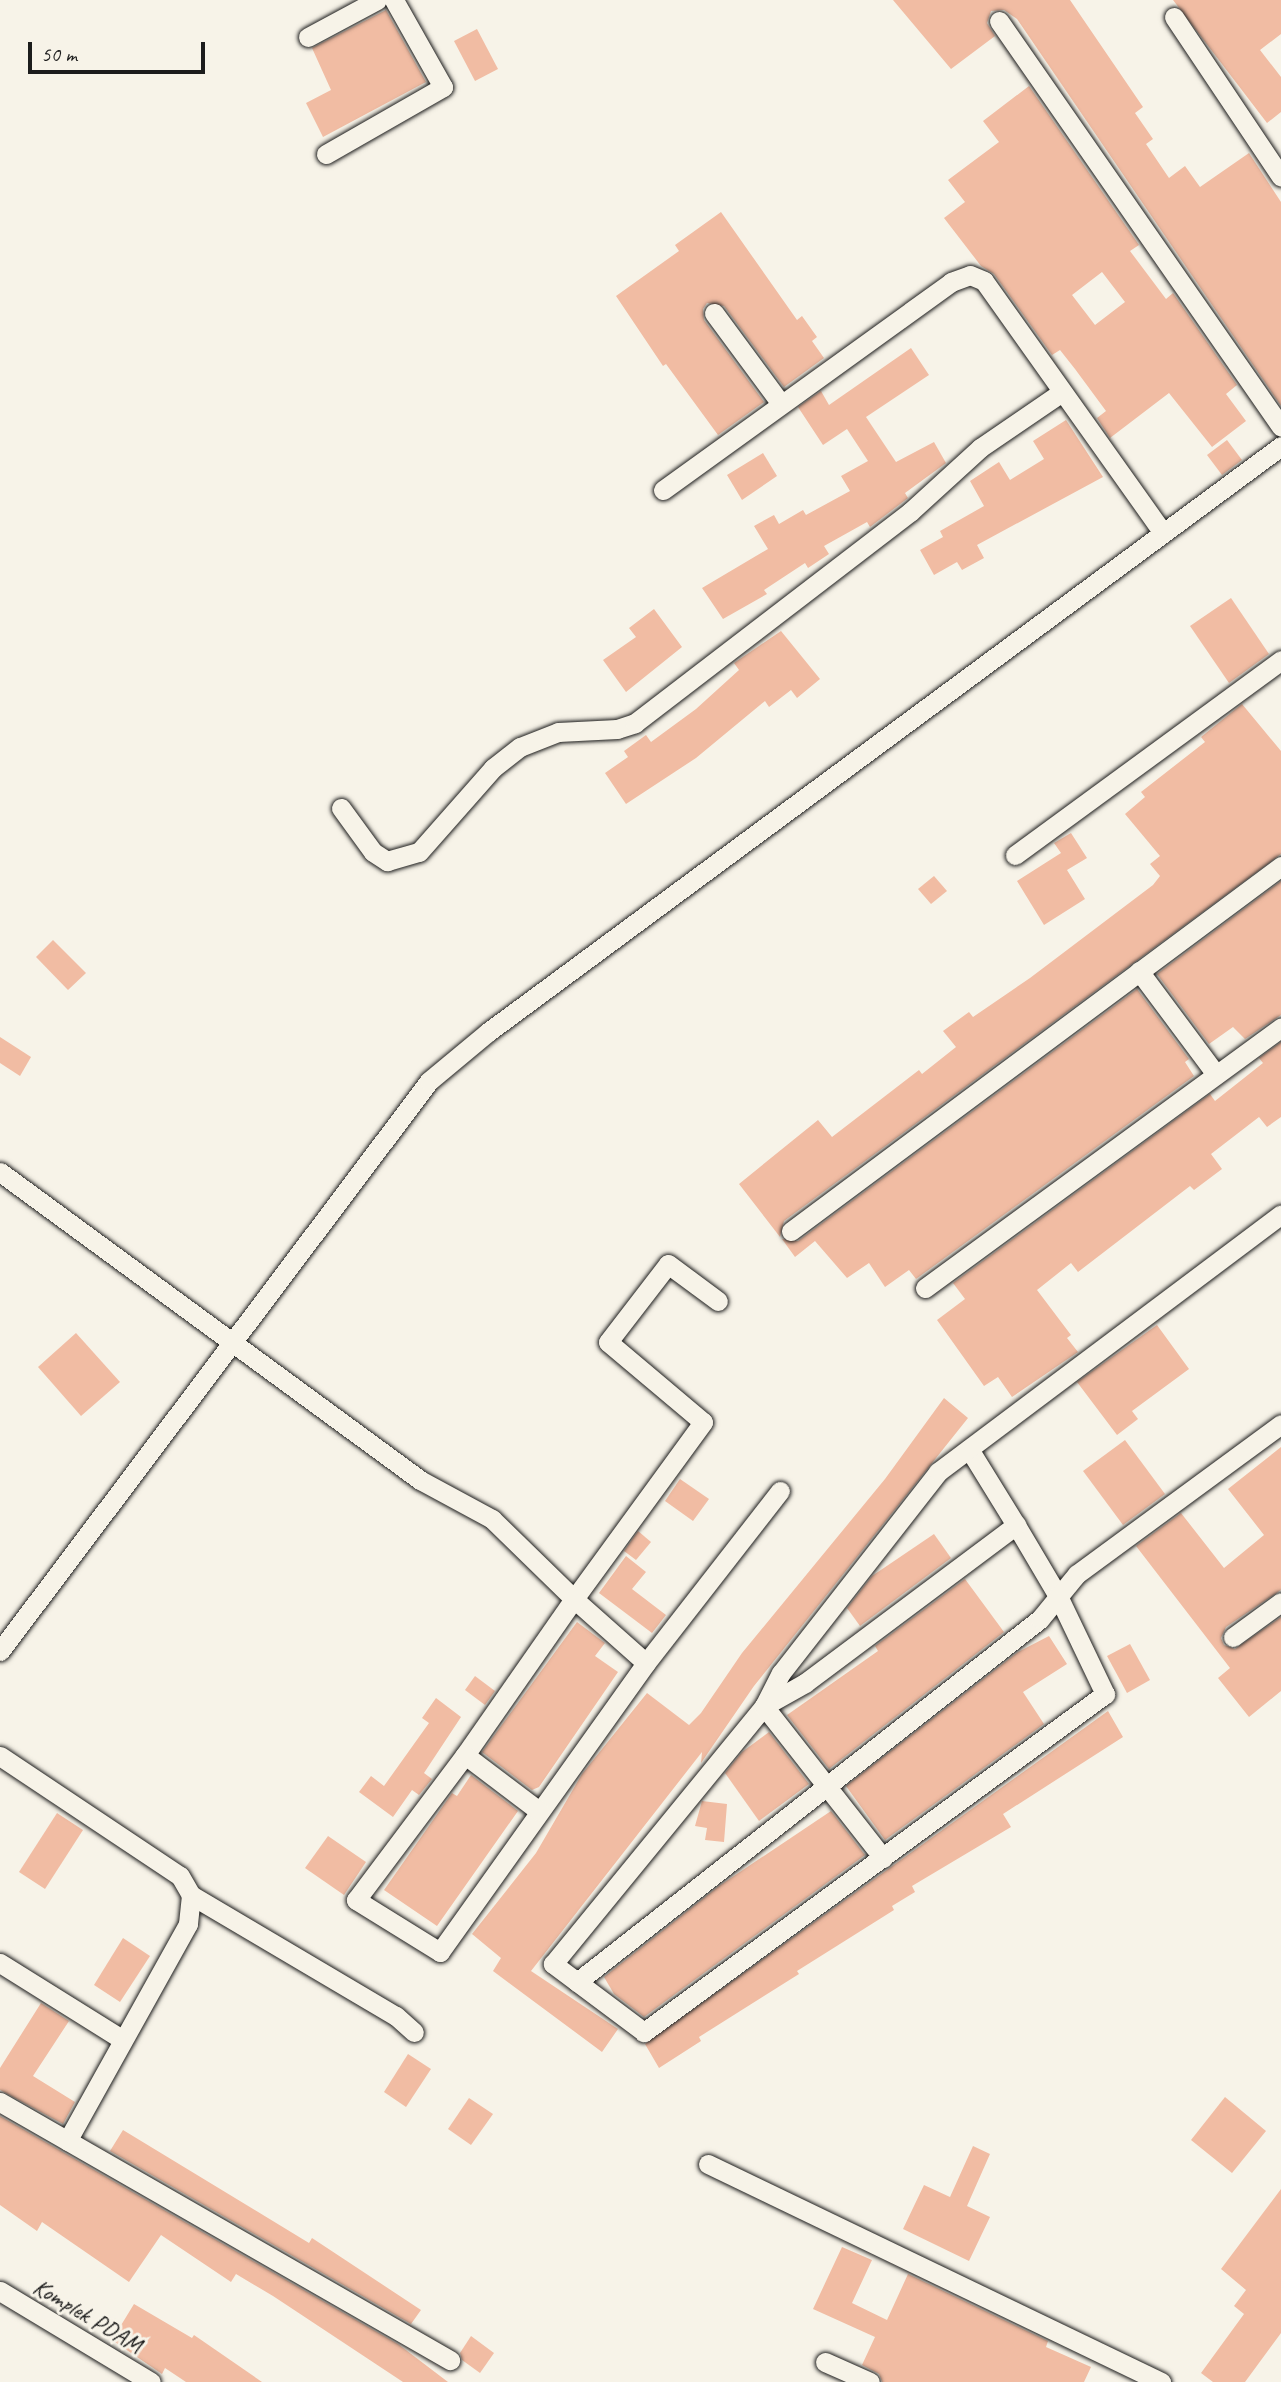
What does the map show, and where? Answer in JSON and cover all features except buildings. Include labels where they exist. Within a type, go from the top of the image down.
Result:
[{"type":"street","points":[[308,37],[377,0]]},
{"type":"street","points":[[326,154],[443,87],[394,0]]},
{"type":"street","points":[[1174,17],[1281,177]]},
{"type":"street","points":[[999,21],[1281,427]]},
{"type":"street","points":[[663,490],[951,282],[970,275],[984,281],[1163,534]]},
{"type":"street","points":[[714,313],[781,404]]},
{"type":"street","points":[[341,808],[365,843],[387,861],[419,852],[493,768],[520,747],[558,732],[617,729],[635,723],[910,512],[980,448],[1062,392]]},
{"type":"street","points":[[0,1651],[229,1343],[429,1081],[446,1065],[1281,446]]},
{"type":"street","points":[[1015,855],[1281,660]]},
{"type":"street","points":[[791,1231],[1281,866]]},
{"type":"street","points":[[1139,971],[1214,1073]]},
{"type":"street","points":[[925,1288],[1214,1073],[1281,1027]]},
{"type":"street","points":[[0,1172],[229,1343],[420,1480],[492,1519],[574,1600],[646,1663]]},
{"type":"street","points":[[968,1449],[1058,1596],[1105,1694],[644,2032],[553,1964],[764,1706],[781,1673],[938,1472],[968,1449],[1281,1214]]},
{"type":"street","points":[[718,1301],[668,1265],[608,1342],[703,1423],[465,1755],[356,1900],[440,1952],[646,1663],[780,1490]]},
{"type":"street","points":[[577,1982],[825,1784],[1040,1619],[1077,1574],[1281,1424]]},
{"type":"street","points":[[764,1706],[804,1684],[1016,1525]]},
{"type":"street","points":[[1233,1637],[1281,1602]]},
{"type":"street","points":[[764,1706],[883,1858]]},
{"type":"street","points":[[465,1755],[539,1811]]},
{"type":"street","points":[[0,1756],[180,1877],[191,1895],[396,2016],[414,2032]]},
{"type":"street","points":[[67,2141],[188,1924],[191,1895]]},
{"type":"street","points":[[0,1964],[123,2040]]},
{"type":"street","points":[[0,2102],[450,2360]]},
{"type":"street","points":[[708,2164],[1161,2382]]},
{"type":"street","name":"Komplek PDAM","points":[[0,2291],[151,2382]]},
{"type":"street","points":[[825,2362],[870,2382]]}]
